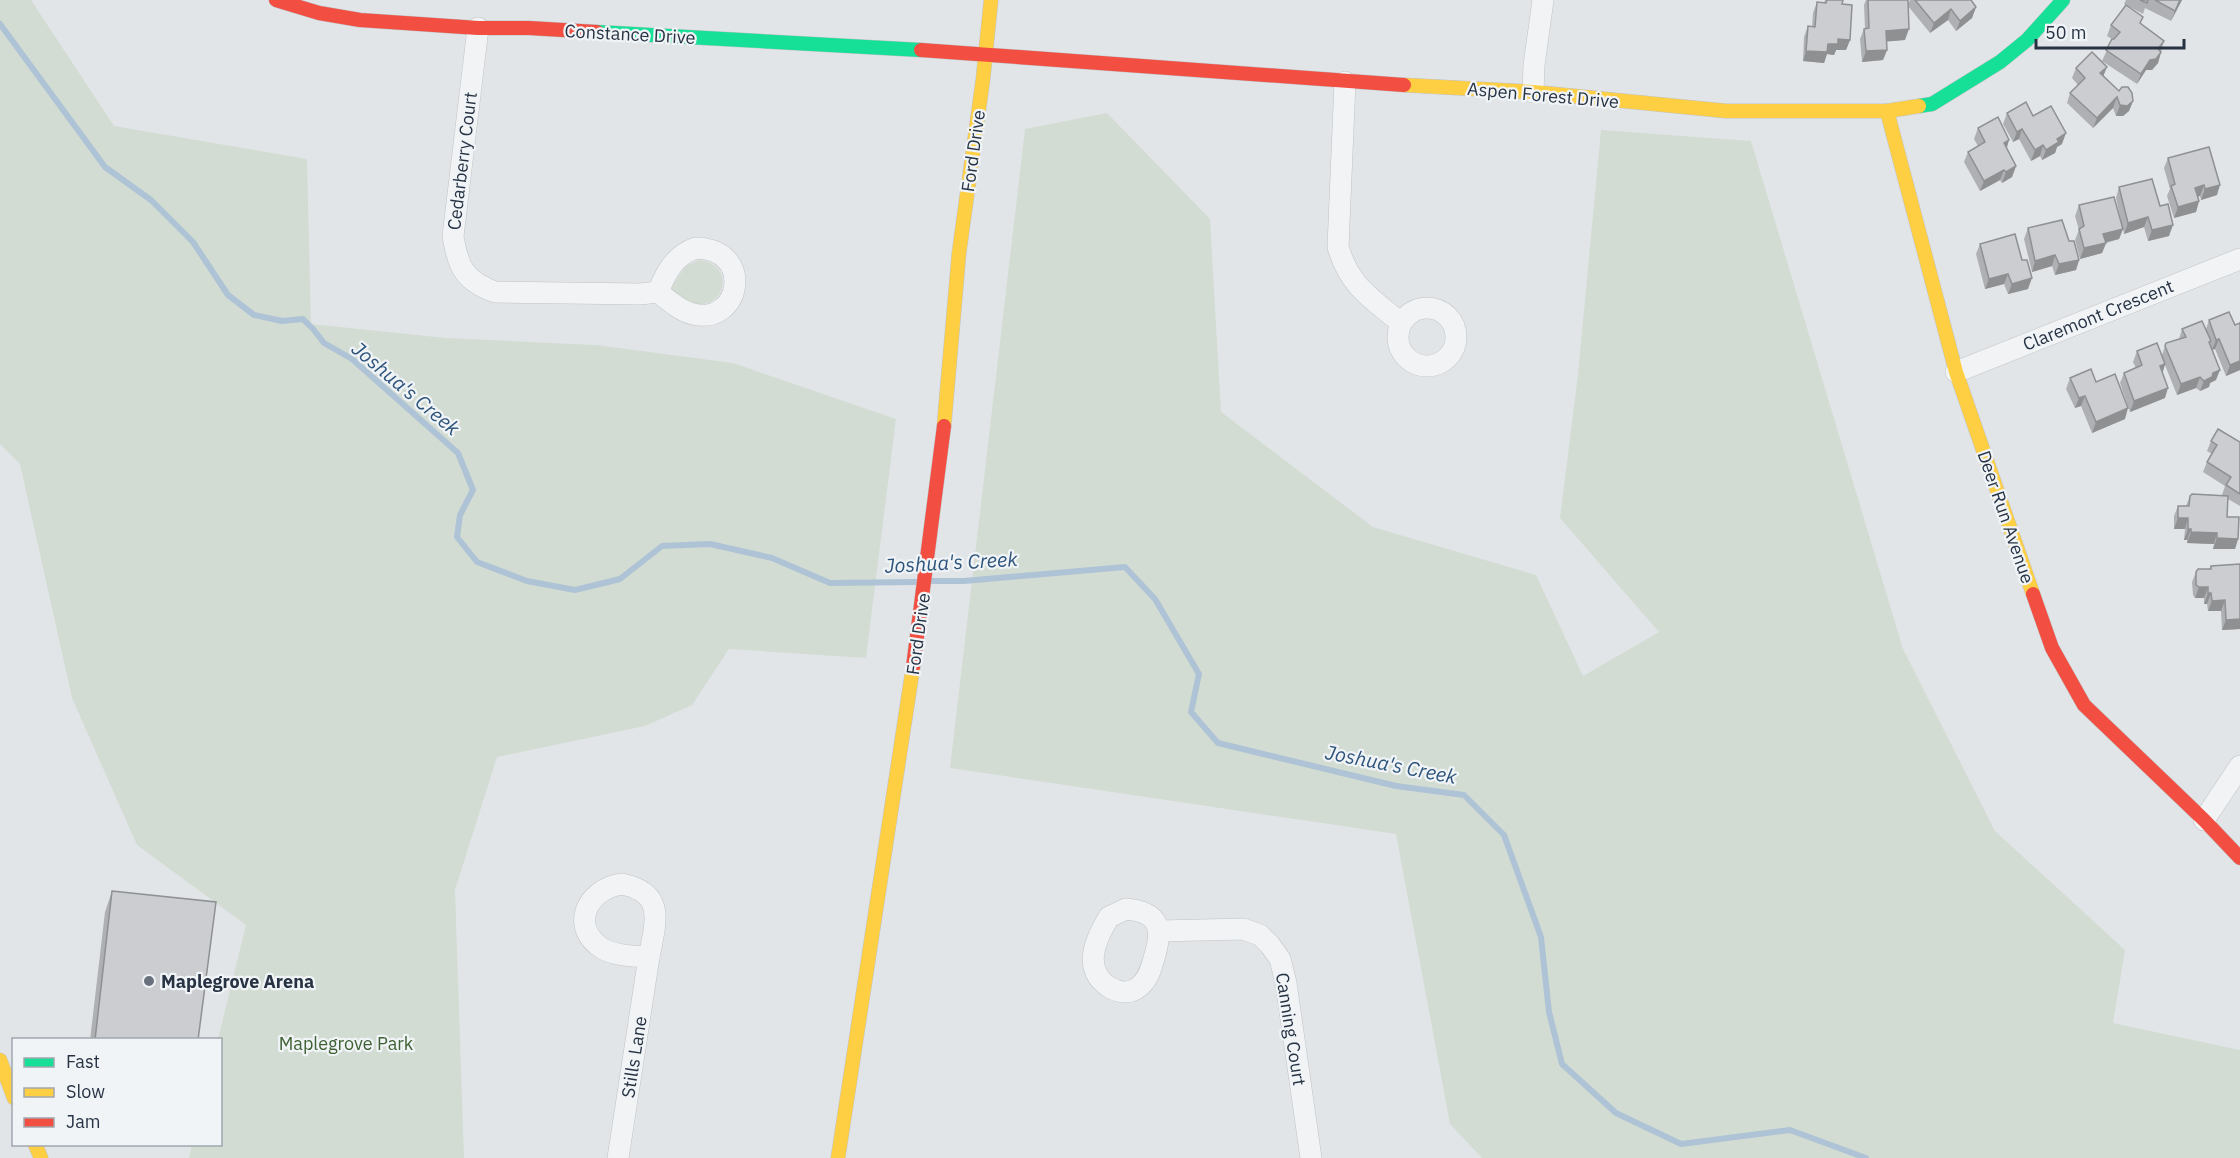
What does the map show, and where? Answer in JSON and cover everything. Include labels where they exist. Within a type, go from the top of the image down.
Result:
[{"type":"street","name":"Constance Drive","points":[[276,0],[319,13],[360,20],[986,54]]},
{"type":"street","name":"Ford Drive","points":[[838,1158],[916,651],[949,384],[960,253],[991,0]]},
{"type":"street","points":[[1533,92],[1534,65],[1543,0]]},
{"type":"street","name":"Aspen Forest Drive","points":[[986,54],[1345,82],[1533,92],[1726,111],[1887,111],[1932,104],[1970,82],[2027,40],[2063,0]]},
{"type":"street","name":"Cedarberry Court","points":[[478,28],[453,236],[456,257],[466,275],[478,286],[495,292],[640,294],[658,292]]},
{"type":"street","points":[[1345,82],[1338,247],[1344,267],[1356,285],[1401,323]]},
{"type":"street","name":"Deer Run Avenue","points":[[1887,111],[1956,372],[2052,648],[2084,705],[2204,820],[2240,858]]},
{"type":"street","name":"Claremont Crescent","points":[[1956,372],[2240,259]]},
{"type":"street","points":[[2204,820],[2240,766]]},
{"type":"street","name":"Canning Court","points":[[1160,931],[1243,929],[1260,935],[1280,959],[1286,983],[1311,1158]]},
{"type":"street","name":"Stills Lane","points":[[618,1158],[649,957]]},
{"type":"street","points":[[0,1060],[6,1087]]},
{"type":"green space","name":"Maplegrove Park","points":[[0,0],[31,0],[114,126],[307,159],[311,324],[446,338],[596,345],[733,363],[896,419],[866,658],[729,649],[692,705],[645,726],[497,757],[455,890],[464,1158],[189,1158],[192,1146],[222,1146],[222,1038],[218,1038],[246,925],[137,845],[72,698],[20,464],[0,444]]},
{"type":"green space","points":[[1107,113],[1210,219],[1221,412],[1373,527],[1536,575],[1583,676],[1659,632],[1560,518],[1578,374],[1601,130],[1751,141],[1903,649],[1995,831],[2125,950],[2113,1023],[2240,1050],[2240,1158],[1482,1158],[1450,1124],[1396,834],[950,768],[1025,129]]},
{"type":"green space","points":[[699,260],[713,264],[721,273],[723,283],[720,293],[712,301],[702,304],[688,301],[672,290],[672,286],[686,266]]},
{"type":"building","points":[[1827,0],[1843,0],[1842,4],[1852,5],[1850,40],[1838,39],[1838,44],[1828,44],[1827,52],[1806,51],[1808,26],[1815,27],[1817,2],[1826,3]]},
{"type":"building","points":[[1868,0],[1908,0],[1909,29],[1886,31],[1887,50],[1866,51],[1864,29],[1869,28]]},
{"type":"building","points":[[1915,0],[1971,0],[1976,7],[1960,21],[1951,9],[1934,23]]},
{"type":"building","points":[[2155,0],[2180,0],[2175,11]]},
{"type":"building","points":[[2126,5],[2143,17],[2140,23],[2164,41],[2158,49],[2161,52],[2156,59],[2150,60],[2141,74],[2106,50],[2112,39],[2120,32],[2111,25]]},
{"type":"building","points":[[2092,52],[2107,67],[2100,73],[2119,91],[2122,87],[2128,87],[2133,101],[2127,106],[2120,105],[2117,97],[2097,118],[2070,93],[2085,78],[2076,68]]},
{"type":"building","points":[[2026,102],[2033,116],[2051,106],[2066,133],[2057,139],[2059,142],[2046,150],[2043,145],[2035,150],[2022,129],[2017,132],[2007,113]]},
{"type":"building","points":[[1998,117],[2009,140],[2004,143],[2016,166],[1984,181],[1968,152],[1985,142],[1978,128]]},
{"type":"building","points":[[2209,147],[2220,185],[2205,189],[2204,185],[2195,188],[2199,201],[2178,207],[2171,186],[2175,184],[2168,158]]},
{"type":"building","points":[[2152,179],[2160,206],[2168,204],[2173,225],[2152,230],[2148,217],[2128,223],[2119,187]]},
{"type":"building","points":[[2114,197],[2123,229],[2103,234],[2106,243],[2084,248],[2079,229],[2084,226],[2079,205]]},
{"type":"building","points":[[2062,220],[2069,241],[2074,241],[2079,260],[2059,264],[2055,255],[2035,261],[2028,228]]},
{"type":"building","points":[[2015,234],[2022,260],[2027,260],[2032,278],[2012,284],[2008,274],[1989,279],[1980,244]]},
{"type":"building","points":[[2229,312],[2235,325],[2240,323],[2240,361],[2230,365],[2219,339],[2216,340],[2209,320]]},
{"type":"building","points":[[2202,321],[2220,370],[2204,381],[2200,377],[2181,384],[2165,346],[2166,343],[2186,337],[2182,329]]},
{"type":"building","points":[[2157,343],[2165,364],[2160,366],[2168,388],[2134,401],[2124,373],[2142,365],[2137,351]]},
{"type":"building","points":[[2091,369],[2096,382],[2115,374],[2128,408],[2096,422],[2085,396],[2079,398],[2070,378]]},
{"type":"building","points":[[2218,429],[2240,442],[2240,494],[2226,485],[2231,477],[2207,462],[2217,445],[2211,441]]},
{"type":"building","points":[[2192,494],[2228,496],[2227,517],[2239,517],[2238,539],[2217,538],[2217,533],[2191,532],[2191,529],[2188,529],[2188,518],[2178,518],[2178,506],[2189,506]]},
{"type":"building","points":[[2240,564],[2240,619],[2226,620],[2225,600],[2212,601],[2208,587],[2196,585],[2196,572],[2198,569],[2211,569],[2211,566]]},
{"type":"building","name":"Maplegrove Arena","points":[[112,891],[216,902],[198,1038],[95,1038]]},
{"type":"waterway","name":"Joshua's Creek","points":[[0,24],[105,167],[151,200],[193,242],[228,295],[254,315],[282,321],[303,319],[324,343],[352,359],[458,453],[473,490],[460,515],[457,537],[477,562],[527,581],[575,590],[620,579],[662,546],[710,544],[772,558],[830,583],[916,582]]},
{"type":"waterway","name":"Joshua's Creek","points":[[932,581],[964,581],[1125,567],[1155,599],[1199,674],[1191,712],[1218,743],[1396,786],[1464,795],[1504,835],[1541,937],[1549,1012],[1562,1064],[1616,1113],[1681,1144],[1790,1130],[1866,1158]]},
{"type":"traffic: fast","points":[[1919,106],[1932,104],[2000,62],[2027,40],[2063,0]]},
{"type":"traffic: fast","points":[[597,32],[921,50]]},
{"type":"traffic: slow","points":[[944,426],[959,253],[983,79],[991,0]]},
{"type":"traffic: slow","points":[[1404,85],[1533,92],[1726,111],[1887,111],[1919,106]]},
{"type":"traffic: slow","points":[[1887,111],[1956,372],[2033,594]]},
{"type":"traffic: slow","points":[[838,1158],[913,667]]},
{"type":"traffic: slow","points":[[0,1060],[12,1093]]},
{"type":"traffic: slow","points":[[36,1146],[41,1158]]},
{"type":"traffic: jam","points":[[276,0],[319,13],[360,20],[478,28],[597,32]]},
{"type":"traffic: jam","points":[[921,50],[1404,85]]},
{"type":"traffic: jam","points":[[913,667],[944,426]]},
{"type":"traffic: jam","points":[[2033,594],[2052,648],[2084,705],[2204,820],[2240,858]]},
{"type":"place","name":"Maplegrove Arena","points":[[149,981]]}]
